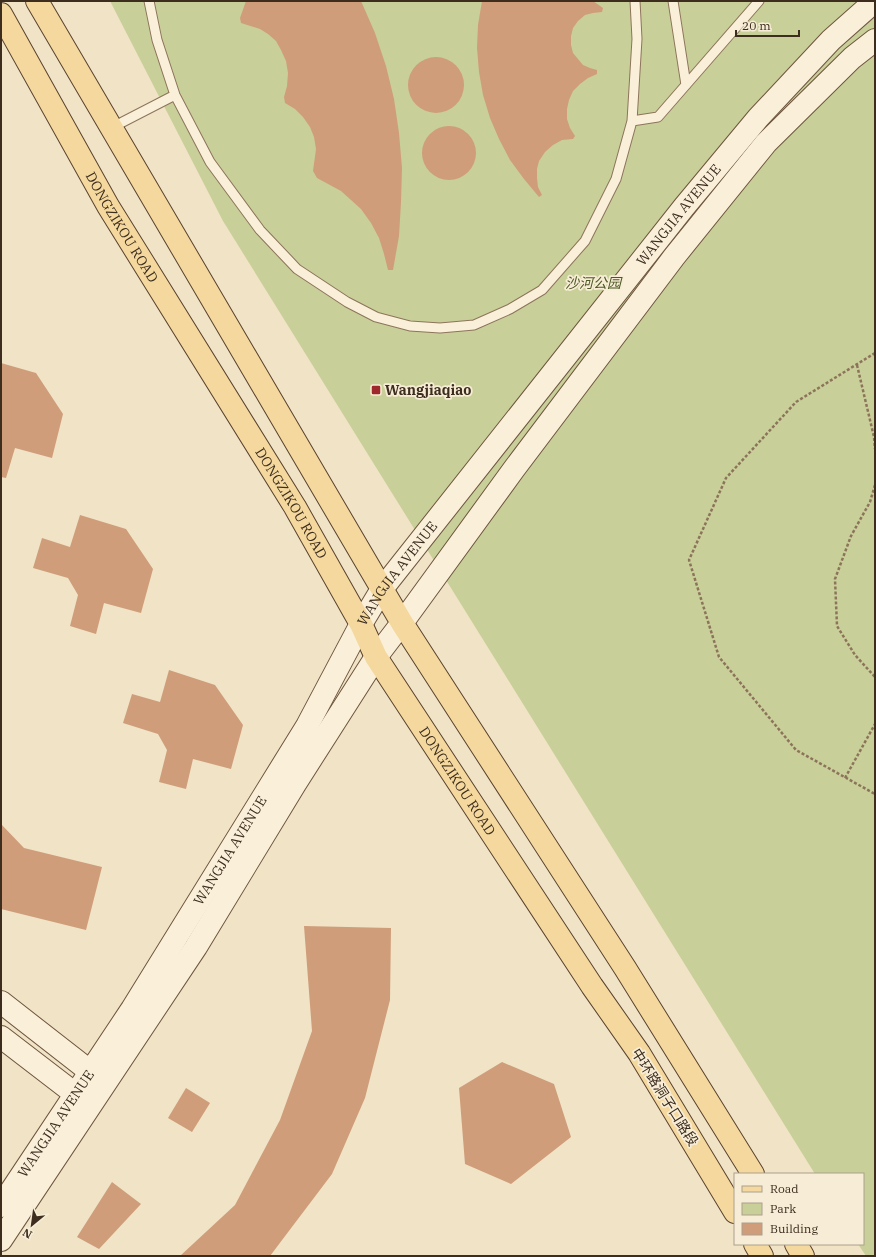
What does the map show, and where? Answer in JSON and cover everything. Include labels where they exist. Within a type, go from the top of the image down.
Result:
[{"type":"main road","points":[[36,1],[402,624],[625,968],[752,1173]]},
{"type":"main road","name":"WANGJIA AVENUE","points":[[98,1077],[132,1009],[307,726],[361,624],[382,589],[684,207],[758,118],[831,40],[874,1]]},
{"type":"main road","name":"DONGZIKOU ROAD","points":[[1,14],[108,206],[295,507],[361,624],[376,657],[592,986]]},
{"type":"main road","name":"WANGJIA AVENUE","points":[[1,1206],[196,947],[295,784],[376,657],[402,624],[514,468],[678,251],[766,143],[852,58],[875,40]]},
{"type":"main road","name":"中环路洞子口路段","points":[[592,986],[639,1054],[734,1210]]},
{"type":"main road","points":[[1,1002],[98,1077]]},
{"type":"main road","points":[[1,1036],[83,1099]]},
{"type":"main road","name":"WANGJIA AVENUE","points":[[1,1240],[83,1099]]},
{"type":"main road","points":[[756,1245],[762,1256]]},
{"type":"main road","points":[[797,1245],[803,1256]]},
{"type":"lane","points":[[149,1],[157,40],[175,95],[210,162],[260,230],[297,269],[347,302],[376,317],[410,326],[440,328],[474,324],[510,309],[542,290],[585,241],[616,179],[632,121],[637,38],[635,1]]},
{"type":"lane","points":[[632,121],[658,117],[759,1]]},
{"type":"lane","points":[[675,2],[686,85]]},
{"type":"lane","points":[[111,128],[175,95]]},
{"type":"path","points":[[875,354],[796,402],[726,478],[689,560],[719,657],[796,750],[875,794]]},
{"type":"path","points":[[857,365],[874,438],[875,449]]},
{"type":"path","points":[[875,485],[870,502],[851,536],[835,580],[837,626],[855,655],[875,677]]},
{"type":"path","points":[[845,778],[875,724]]},
{"type":"green space","name":"沙河公园","points":[[110,1],[875,1],[875,1256],[866,1256],[859,1245],[864,1245],[864,1173],[814,1173],[223,221]]},
{"type":"building","points":[[246,1],[361,1],[375,33],[386,66],[394,99],[399,133],[402,168],[401,202],[399,236],[393,270],[388,270],[379,238],[361,209],[341,191],[317,178],[313,171],[316,149],[314,137],[310,127],[295,109],[285,103],[284,97],[288,73],[286,61],[276,41],[268,34],[260,29],[241,23],[240,18]]},
{"type":"building","points":[[482,1],[593,1],[603,8],[602,12],[585,15],[573,28],[571,45],[573,53],[583,65],[597,70],[597,74],[580,84],[573,91],[569,100],[567,119],[575,136],[573,139],[562,140],[553,145],[545,152],[539,161],[537,178],[538,187],[542,195],[539,197],[510,160],[490,118],[483,95],[477,48],[478,25]]},
{"type":"building","points":[[430,57],[442,57],[456,65],[464,79],[462,96],[456,105],[442,113],[430,113],[420,108],[413,101],[408,91],[408,79],[413,69],[420,62]]},
{"type":"building","points":[[449,126],[459,128],[468,134],[474,143],[476,153],[474,163],[468,172],[459,178],[449,180],[439,178],[430,172],[424,163],[422,153],[424,143],[430,134],[439,128]]},
{"type":"building","points":[[1,363],[36,373],[63,414],[52,458],[15,448],[6,478],[1,477]]},
{"type":"building","points":[[80,515],[126,529],[153,569],[141,613],[104,603],[96,634],[70,626],[78,595],[68,578],[33,568],[42,538],[70,547]]},
{"type":"building","points":[[169,670],[215,685],[243,725],[231,769],[193,759],[186,789],[159,782],[167,750],[158,734],[123,723],[132,694],[160,702]]},
{"type":"building","points":[[1,824],[24,848],[102,867],[86,930],[1,909]]},
{"type":"building","points":[[304,926],[391,928],[390,1000],[365,1098],[332,1174],[270,1256],[180,1256],[235,1205],[280,1120],[312,1031]]},
{"type":"building","points":[[502,1062],[554,1084],[571,1137],[511,1184],[465,1164],[459,1088]]},
{"type":"building","points":[[186,1088],[210,1103],[192,1132],[168,1118]]},
{"type":"building","points":[[112,1182],[141,1204],[99,1249],[77,1237]]},
{"type":"place","name":"Wangjiaqiao","points":[[376,390]]}]
